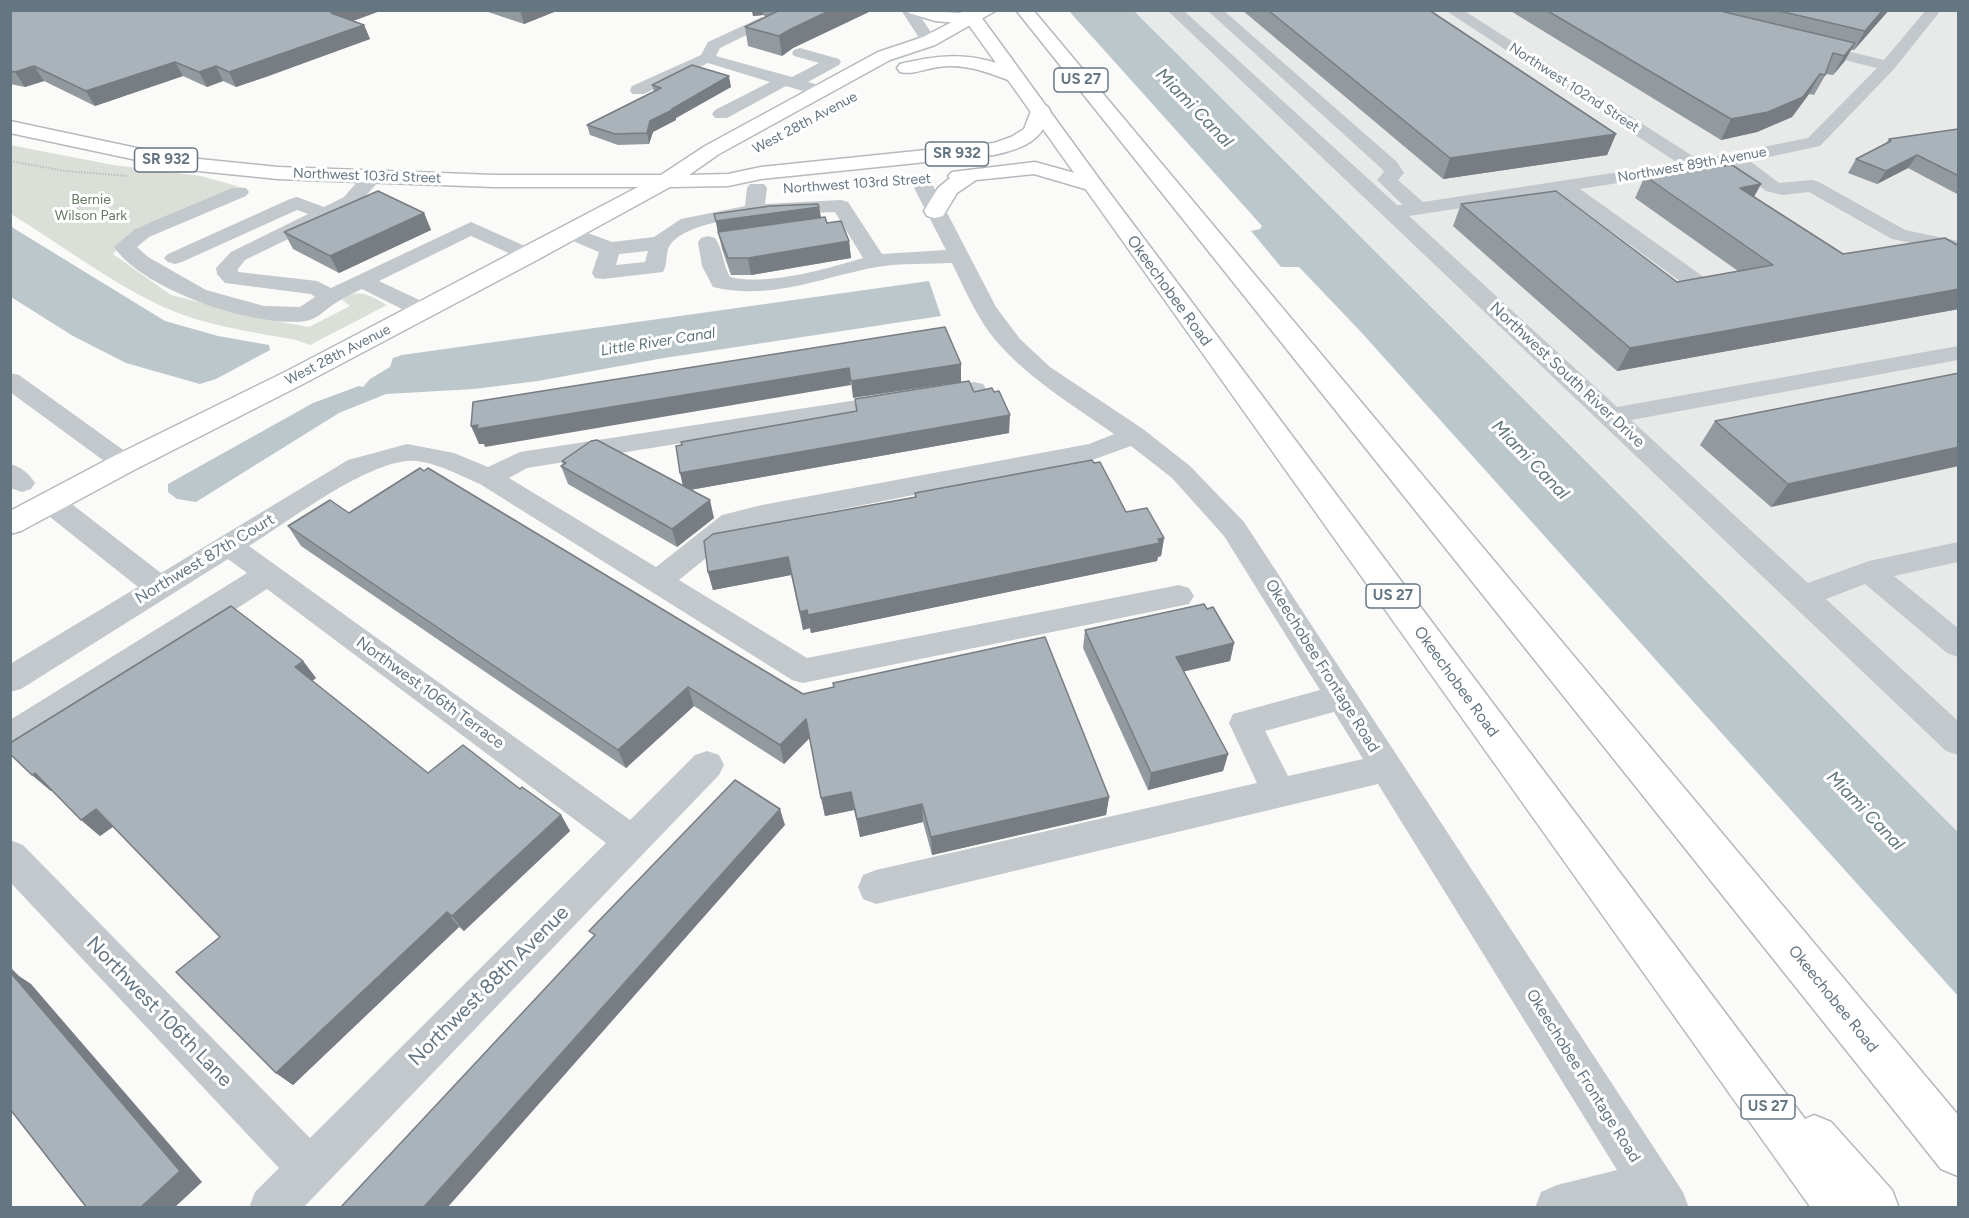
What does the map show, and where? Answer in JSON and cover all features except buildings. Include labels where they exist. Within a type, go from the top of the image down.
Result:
[{"type":"main road","points":[[915,10],[935,16],[970,15]]},
{"type":"main road","name":"West 28th Avenue","points":[[664,182],[712,150],[884,56],[929,41],[970,15],[989,10]]},
{"type":"main road","name":"Okeechobee Road","points":[[1024,10],[1959,1152]]},
{"type":"main road","name":"Okeechobee Road","points":[[970,15],[1841,1208]]},
{"type":"main road","name":"West 28th Avenue","points":[[886,79],[925,58],[929,41]]},
{"type":"main road","points":[[906,68],[940,60],[960,59],[981,63],[1016,77]]},
{"type":"main road","points":[[796,125],[820,105],[824,95],[820,91]]},
{"type":"main road","name":"SR 932","points":[[854,164],[948,155],[1010,146],[1032,133],[1037,126],[1040,110]]},
{"type":"main road","name":"Northwest 103rd Street","points":[[10,127],[179,163],[278,173],[517,182],[664,182],[728,180],[761,173],[854,164]]},
{"type":"main road","name":"West 28th Avenue","points":[[10,524],[529,255],[565,222],[664,182],[752,155],[764,164],[794,170]]},
{"type":"main road","points":[[854,164],[886,169],[910,181]]},
{"type":"main road","name":"Northwest 103rd Street","points":[[910,181],[1035,168],[1092,185]]},
{"type":"main road","points":[[935,211],[945,192],[951,186],[973,174]]},
{"type":"main road","name":"Northwest 103rd Street","points":[[728,180],[757,188],[848,187]]},
{"type":"main road","points":[[517,182],[558,197],[565,222]]},
{"type":"main road","points":[[1694,1006],[1874,1208]]},
{"type":"street","points":[[908,10],[929,41]]},
{"type":"street","name":"Northwest South River Drive","points":[[1174,10],[1406,210],[1611,416],[1959,741]]},
{"type":"street","points":[[1214,10],[1390,166],[1394,173],[1387,180],[1406,210]]},
{"type":"street","name":"Northwest 102nd Street","points":[[1452,10],[1696,166]]},
{"type":"street","name":"Northwest 89th Avenue","points":[[1406,210],[1696,166],[1814,141],[1888,66],[1936,11]]},
{"type":"street","points":[[638,90],[707,58],[714,45],[762,22]]},
{"type":"street","points":[[1795,44],[1888,66]]},
{"type":"street","points":[[722,114],[833,62],[800,53]]},
{"type":"street","points":[[707,58],[820,91]]},
{"type":"street","points":[[1777,149],[1805,171],[1899,234],[1951,245],[1959,249]]},
{"type":"street","points":[[1734,158],[1773,187],[1782,189],[1805,171]]},
{"type":"street","points":[[330,297],[317,288],[233,278],[228,274],[227,268],[238,256],[351,201],[373,176]]},
{"type":"street","name":"Okeechobee Frontage Road","points":[[910,181],[935,211],[957,256],[998,328],[1012,344],[1041,372],[1134,435],[1181,472],[1234,529],[1659,1195]]},
{"type":"street","points":[[1563,186],[1700,285]]},
{"type":"street","points":[[755,210],[757,188]]},
{"type":"street","points":[[239,192],[142,233],[124,247],[140,262],[198,295],[263,313],[305,314],[330,297],[471,228],[529,255]]},
{"type":"street","points":[[175,258],[297,203],[325,214]]},
{"type":"street","points":[[565,222],[610,249],[603,273],[655,267],[660,246],[688,223],[755,210],[841,206],[876,261]]},
{"type":"street","points":[[818,227],[852,222]]},
{"type":"street","points":[[660,246],[730,239]]},
{"type":"street","points":[[708,242],[713,266],[721,282],[737,286],[825,274],[876,261],[957,256]]},
{"type":"street","points":[[362,281],[424,311]]},
{"type":"street","points":[[1611,416],[1959,353]]},
{"type":"street","points":[[10,380],[124,463]]},
{"type":"street","points":[[974,389],[520,461],[489,478],[803,671],[1179,596]]},
{"type":"street","points":[[657,582],[732,522],[773,512],[1095,451],[1134,435]]},
{"type":"street","name":"Northwest 87th Court","points":[[10,681],[159,586],[357,466],[407,452],[445,459],[489,478]]},
{"type":"street","points":[[50,502],[159,586]]},
{"type":"street","name":"Northwest 106th Terrace","points":[[228,545],[633,842]]},
{"type":"street","points":[[1803,596],[1869,571],[1959,552]]},
{"type":"street","points":[[1869,571],[1959,645]]},
{"type":"street","points":[[10,737],[268,574]]},
{"type":"street","points":[[1279,794],[1245,723],[1342,697]]},
{"type":"street","name":"Northwest 88th Avenue","points":[[271,1208],[308,1167],[707,765]]},
{"type":"street","points":[[876,887],[1387,768]]},
{"type":"street","name":"Northwest 106th Lane","points":[[10,856],[308,1167]]},
{"type":"street","points":[[1557,1208],[1659,1195]]},
{"type":"path","points":[[10,161],[65,171],[134,177]]},
{"type":"shaded area","points":[[1134,11],[1958,11],[1958,832]]},
{"type":"green space","name":"Bernie Wilson Park","points":[[10,145],[113,165],[201,176],[244,188],[137,228],[113,254],[171,295],[270,320],[309,327],[350,306],[342,300],[354,294],[370,296],[387,305],[310,345],[296,340],[206,322],[172,311],[118,283],[11,214]]},
{"type":"water","name":"Miami Canal","points":[[1069,11],[1134,11],[1958,832],[1958,996],[1361,332],[1299,267],[1281,267],[1251,231],[1260,229],[1262,226]]},
{"type":"water","points":[[10,226],[165,321],[218,336],[269,345],[270,350],[216,379],[200,384],[126,363],[73,336],[11,297]]},
{"type":"water","name":"Little River Canal","points":[[929,281],[941,316],[664,358],[538,381],[474,389],[386,394],[339,413],[196,502],[177,499],[168,492],[168,484],[313,403],[359,386],[363,387],[370,379],[390,367],[393,358],[402,355]]}]
